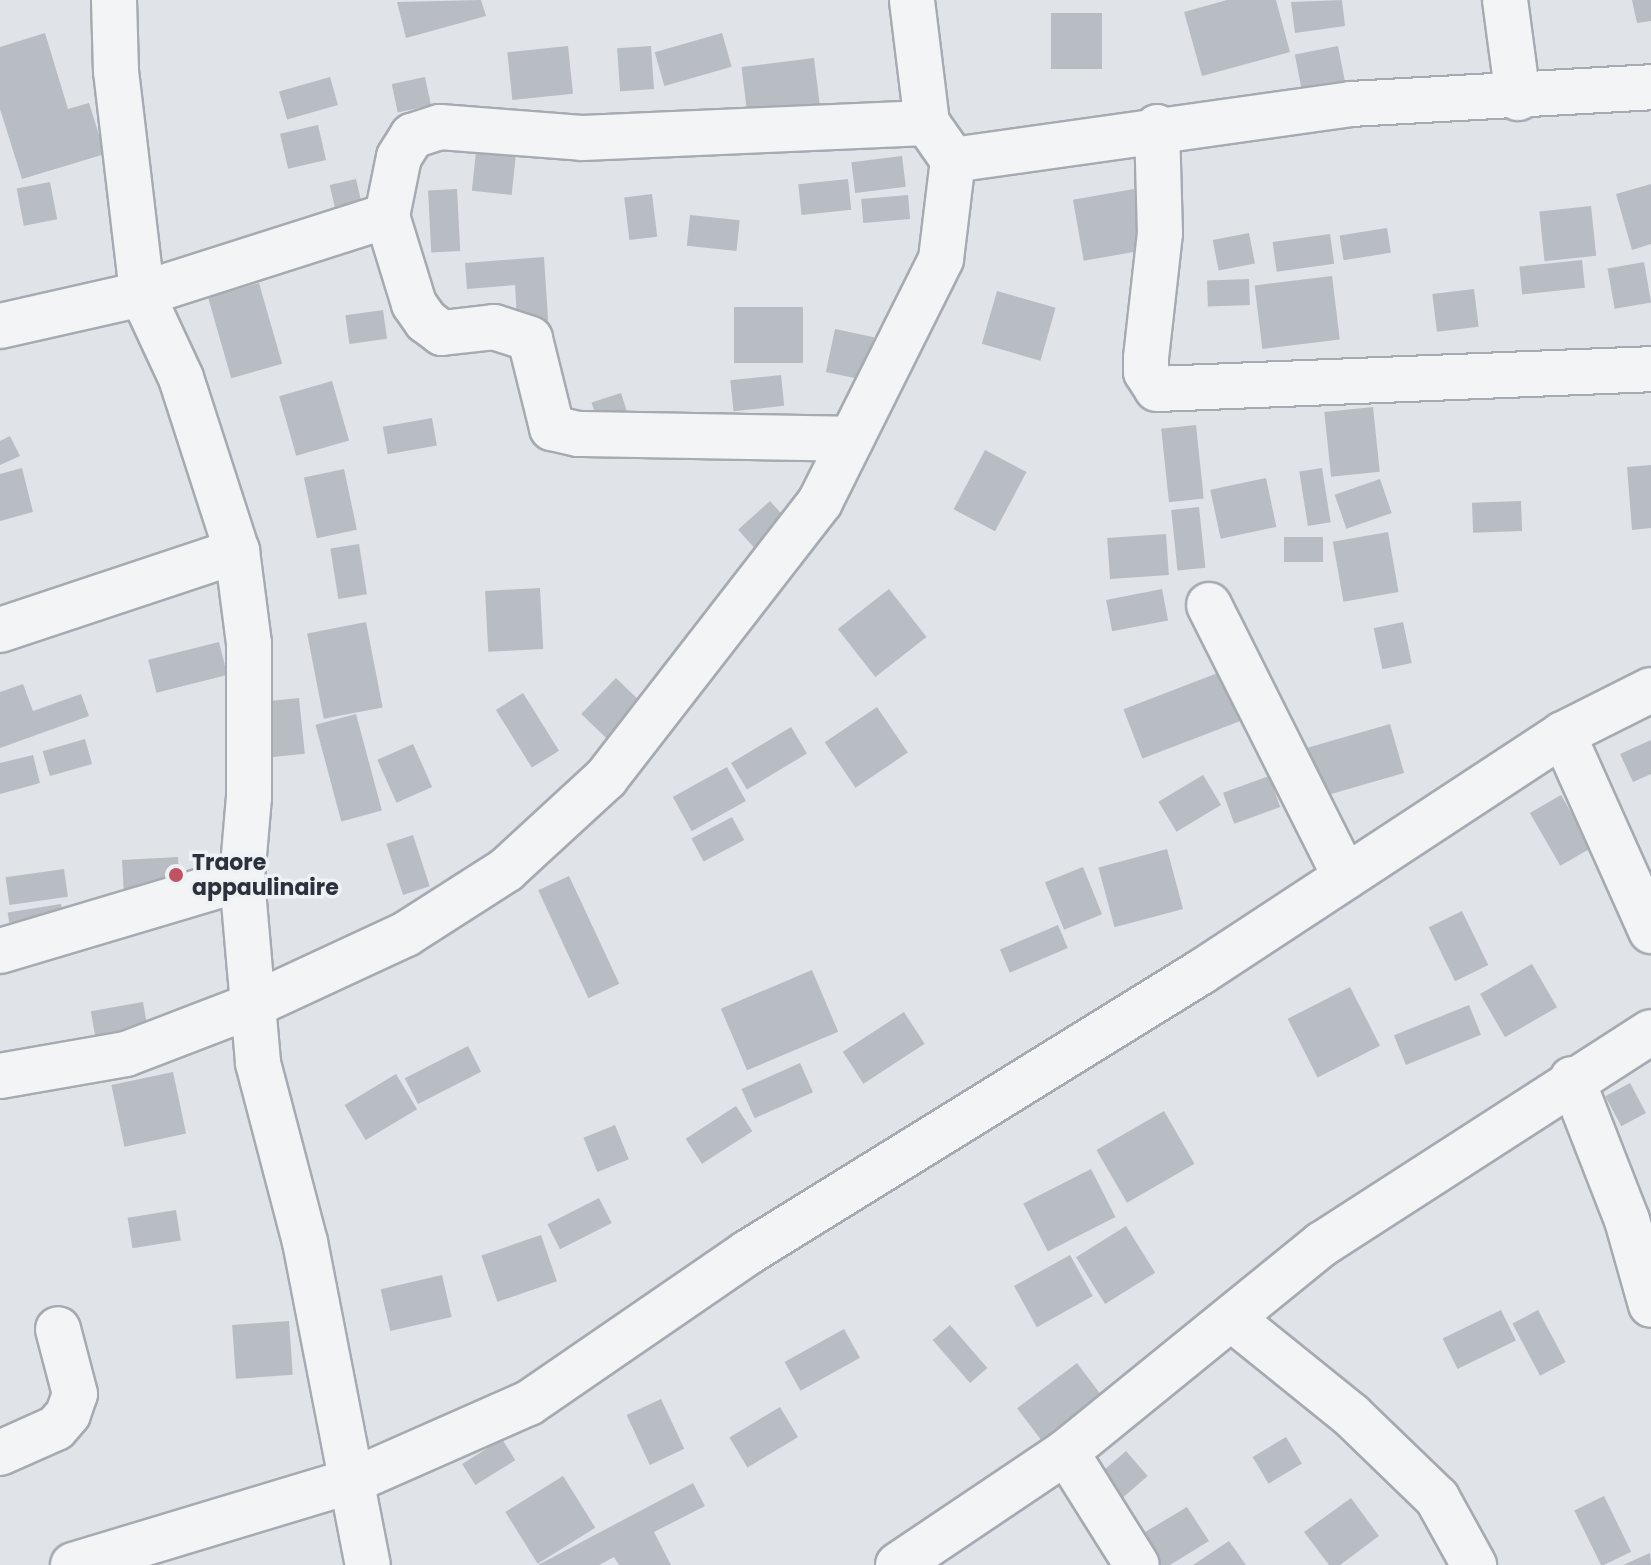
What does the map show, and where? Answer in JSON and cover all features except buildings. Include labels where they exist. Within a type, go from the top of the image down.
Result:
[{"type":"street","points":[[114,0],[116,71],[142,294],[181,378],[237,551],[249,659],[249,797],[242,879],[258,1063],[305,1242],[368,1565]]},
{"type":"street","points":[[0,1076],[126,1054],[251,1006],[431,918],[506,870],[606,778],[803,526],[851,439],[941,259],[953,160],[927,123],[912,0]]},
{"type":"street","points":[[1505,0],[1518,98]]},
{"type":"street","points":[[953,160],[1157,127],[1351,104],[1518,98],[1651,87]]},
{"type":"street","points":[[851,439],[578,434],[552,428],[530,339],[494,327],[442,333],[426,321],[414,304],[387,216],[399,157],[412,136],[440,127],[582,138],[927,123]]},
{"type":"street","points":[[1157,127],[1160,233],[1146,358],[1146,372],[1157,389],[1651,369]]},
{"type":"street","points":[[0,326],[142,294],[387,216]]},
{"type":"street","points":[[0,630],[237,551]]},
{"type":"street","points":[[1209,605],[1345,877]]},
{"type":"street","points":[[76,1565],[352,1481],[529,1403],[747,1253],[1345,877],[1563,734],[1651,690]]},
{"type":"street","points":[[1563,734],[1651,931]]},
{"type":"street","points":[[0,951],[242,879]]},
{"type":"street","points":[[898,1565],[1066,1452],[1089,1428],[1232,1319],[1322,1244],[1572,1079],[1651,1032]]},
{"type":"street","points":[[1572,1079],[1639,1216],[1651,1305]]},
{"type":"street","points":[[1232,1319],[1351,1415],[1437,1498],[1474,1565]]},
{"type":"street","points":[[0,1453],[56,1428],[68,1414],[75,1394],[58,1329]]},
{"type":"street","points":[[1066,1452],[1137,1565]]},
{"type":"place","name":"Traore appaulinaire","points":[[176,875]]}]
